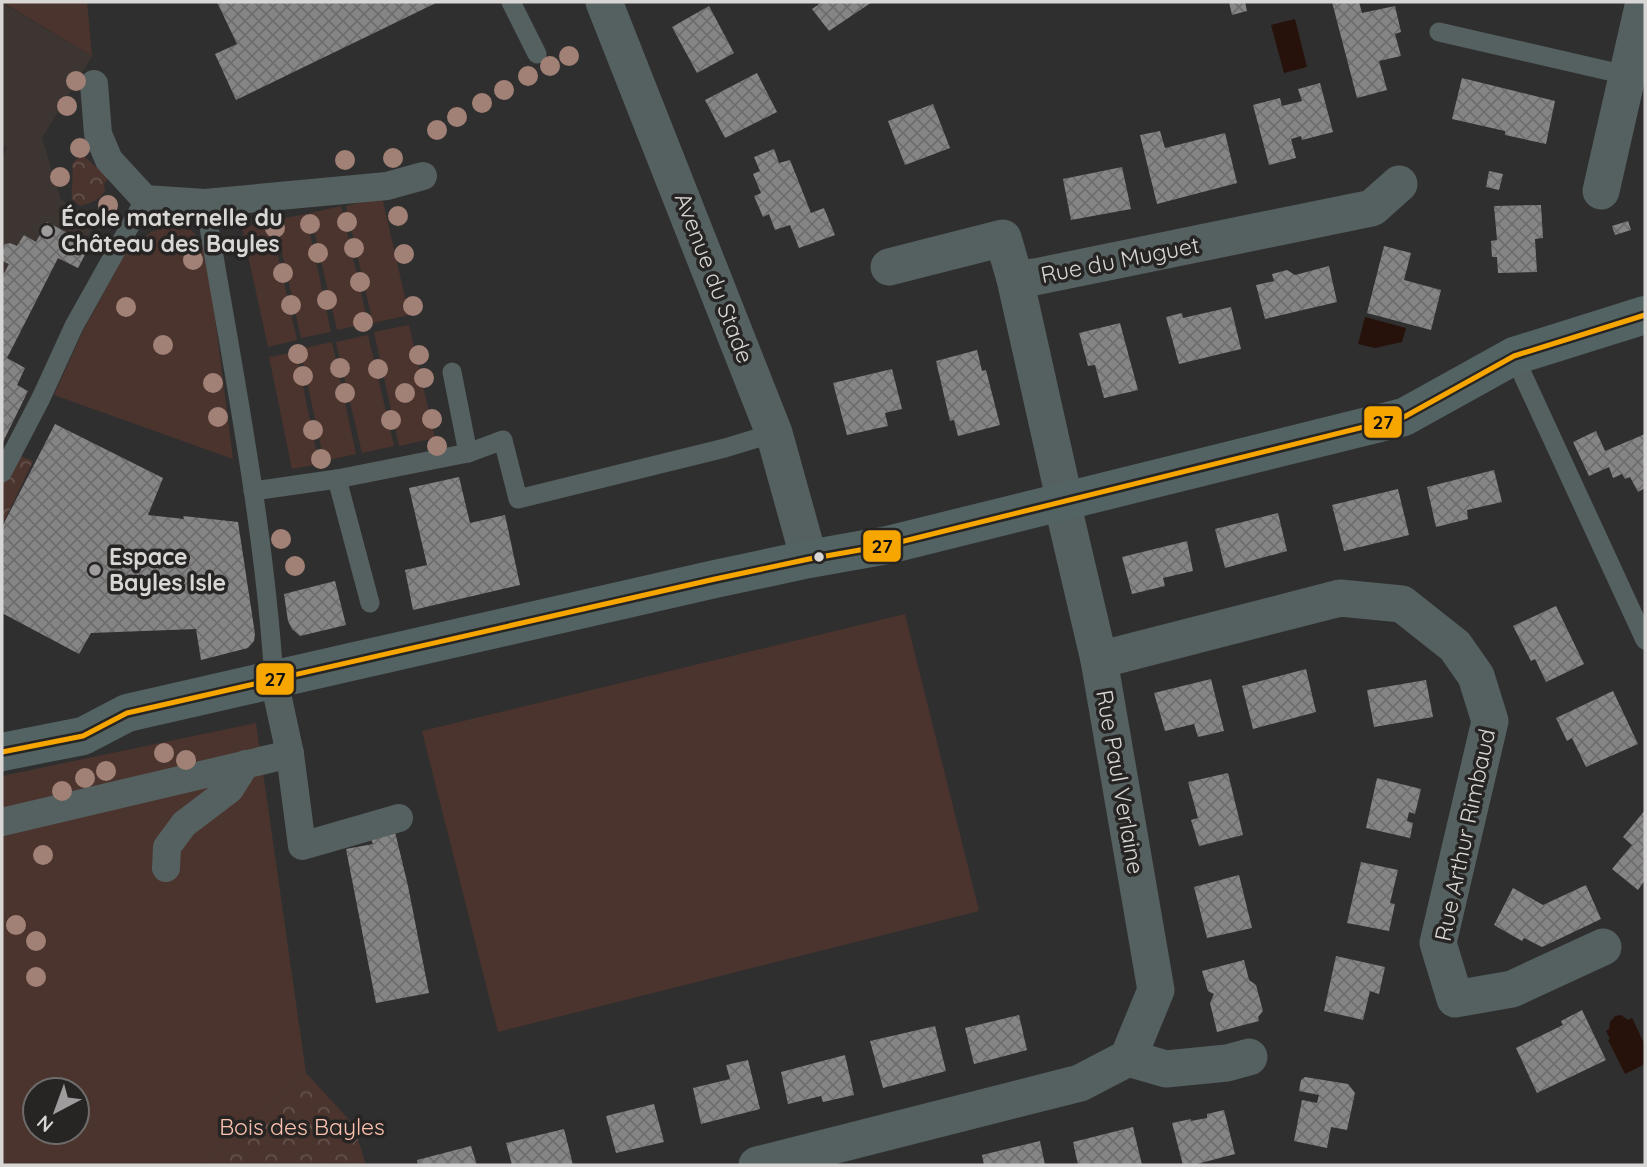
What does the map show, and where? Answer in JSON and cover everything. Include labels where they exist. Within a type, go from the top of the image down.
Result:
[{"type":"main road","points":[[2,752],[83,736],[127,713],[809,559],[888,545],[1404,417],[1514,356],[1645,315]]},
{"type":"street","name":"Avenue du Stade","points":[[604,2],[774,433],[809,559]]},
{"type":"street","points":[[1601,191],[1644,2]]},
{"type":"street","points":[[94,83],[98,134],[105,152],[145,200],[205,203],[387,186],[423,176]]},
{"type":"street","name":"Rue du Muguet","points":[[1064,502],[1015,279],[1048,275],[1372,208],[1399,184]]},
{"type":"street","points":[[889,267],[1003,238],[1015,279]]},
{"type":"street","name":"Rue Paul Verlaine","points":[[1064,502],[1099,660],[1156,990],[1128,1058]]},
{"type":"street","name":"Rue Arthur Rimbaud","points":[[1099,660],[1340,598],[1402,604],[1455,646],[1476,676],[1490,721],[1438,943],[1455,999],[1512,989],[1604,947]]},
{"type":"street","points":[[274,680],[290,754],[302,846],[399,818]]},
{"type":"street","points":[[2,822],[290,754]]},
{"type":"street","points":[[166,868],[167,848],[184,824],[230,789],[247,764]]},
{"type":"street","points":[[757,1165],[1080,1083],[1128,1058],[1166,1069],[1227,1063],[1249,1057]]},
{"type":"lane","points":[[511,2],[537,54]]},
{"type":"lane","points":[[1438,32],[1626,75]]},
{"type":"lane","points":[[2,473],[74,326],[145,200]]},
{"type":"lane","points":[[205,203],[253,491],[274,680]]},
{"type":"lane","points":[[1514,356],[1645,640]]},
{"type":"lane","points":[[452,372],[468,453]]},
{"type":"lane","points":[[253,491],[337,479],[468,453],[503,440],[518,499],[725,448],[774,433]]},
{"type":"lane","points":[[337,479],[370,603]]},
{"type":"shaded area","name":"École maternelle du Château des Bayles","points":[[2,3],[92,56],[42,138],[61,200],[97,219],[86,242],[90,245],[78,268],[58,259],[7,358],[25,368],[18,385],[28,391],[2,444],[2,159],[7,147],[2,144]]},
{"type":"shaded area","points":[[1295,19],[1307,67],[1284,73],[1271,25]]},
{"type":"shaded area","points":[[1365,317],[1406,328],[1402,342],[1375,348],[1358,344]]},
{"type":"shaded area","points":[[1621,1015],[1628,1020],[1632,1018],[1645,1045],[1645,1064],[1625,1074],[1606,1031],[1615,1016]]},
{"type":"green space","points":[[2,2],[87,2],[92,56]]},
{"type":"green space","points":[[83,156],[104,170],[107,180],[104,184],[105,191],[100,197],[80,206],[72,199],[72,164]]},
{"type":"green space","points":[[382,197],[409,315],[373,323],[346,206]]},
{"type":"green space","points":[[341,206],[368,323],[337,330],[310,213]]},
{"type":"green space","points":[[306,214],[331,332],[301,338],[275,220]]},
{"type":"green space","points":[[270,221],[297,340],[268,347],[242,228]]},
{"type":"green space","points":[[168,227],[191,230],[206,246],[233,459],[54,395],[83,331],[126,252],[151,232]]},
{"type":"green space","points":[[409,325],[435,438],[399,446],[374,332]]},
{"type":"green space","points":[[368,335],[394,446],[362,453],[336,342]]},
{"type":"green space","points":[[332,342],[356,454],[324,461],[300,349]]},
{"type":"green space","points":[[296,352],[319,464],[292,469],[269,357]]},
{"type":"green space","points":[[2,449],[33,461],[2,526]]},
{"type":"green space","points":[[905,614],[979,911],[498,1032],[422,731]]},
{"type":"green space","points":[[256,723],[306,1073],[201,1165],[2,1165],[2,776]]},
{"type":"green space","name":"Bois des Bayles","points":[[306,1073],[353,1124],[366,1165],[201,1165]]},
{"type":"building","points":[[217,2],[438,2],[236,100],[215,54],[237,44]]},
{"type":"building","points":[[822,2],[872,2],[829,31],[812,9]]},
{"type":"building","points":[[1229,2],[1245,2],[1247,11],[1232,15]]},
{"type":"building","points":[[1332,2],[1359,2],[1362,13],[1395,6],[1401,32],[1395,34],[1401,56],[1379,61],[1387,90],[1357,98]]},
{"type":"building","points":[[709,6],[734,53],[697,73],[672,27]]},
{"type":"building","points":[[757,73],[777,112],[725,138],[705,100]]},
{"type":"building","points":[[1462,78],[1555,101],[1546,144],[1452,119]]},
{"type":"building","points":[[1320,83],[1333,132],[1302,140],[1301,136],[1291,139],[1296,158],[1269,165],[1253,105],[1280,98],[1282,106],[1302,101],[1298,89]]},
{"type":"building","points":[[933,104],[950,148],[905,165],[888,121]]},
{"type":"building","points":[[1160,131],[1165,148],[1225,133],[1237,183],[1157,204],[1140,135]]},
{"type":"building","points":[[774,149],[779,163],[790,160],[811,213],[824,208],[835,235],[799,248],[790,225],[775,230],[769,214],[763,217],[754,196],[761,193],[753,174],[760,171],[754,157]]},
{"type":"building","points":[[1122,167],[1131,209],[1071,220],[1063,179]]},
{"type":"building","points":[[1489,171],[1503,174],[1499,190],[1486,187]]},
{"type":"building","points":[[1541,205],[1543,238],[1535,239],[1537,272],[1498,273],[1497,257],[1492,257],[1491,241],[1497,240],[1494,206]]},
{"type":"building","points":[[1628,221],[1631,230],[1615,235],[1612,226]]},
{"type":"building","points":[[47,222],[90,245],[78,268],[58,258],[7,358],[25,368],[17,385],[28,391],[2,444],[2,277],[9,264],[2,261],[2,250],[5,244],[17,246],[24,235],[36,242]]},
{"type":"building","points":[[1384,246],[1411,253],[1404,280],[1441,290],[1431,330],[1367,313]]},
{"type":"building","points":[[1329,266],[1337,302],[1265,319],[1256,285],[1274,281],[1272,274],[1287,270],[1295,275]]},
{"type":"building","points":[[1231,307],[1241,349],[1179,364],[1166,317],[1182,313],[1183,318]]},
{"type":"building","points":[[1120,323],[1138,390],[1104,398],[1095,365],[1088,366],[1079,333]]},
{"type":"building","points":[[977,350],[982,371],[986,370],[1000,425],[958,436],[954,420],[950,421],[936,361]]},
{"type":"building","points":[[892,369],[902,409],[885,413],[888,426],[847,435],[833,383]]},
{"type":"building","name":"Espace Bayles Isle","points":[[55,424],[163,478],[148,515],[238,522],[255,634],[254,641],[248,648],[201,660],[196,629],[91,633],[79,654],[2,613],[2,527]]},
{"type":"building","points":[[1596,431],[1605,451],[1645,434],[1645,488],[1638,492],[1630,477],[1625,479],[1622,474],[1613,478],[1609,467],[1589,476],[1573,442]]},
{"type":"building","points":[[1494,470],[1502,502],[1467,510],[1468,519],[1436,527],[1427,487]]},
{"type":"building","points":[[459,477],[470,523],[505,515],[520,585],[413,610],[405,570],[427,565],[409,488]]},
{"type":"building","points":[[1398,489],[1409,535],[1344,551],[1332,505]]},
{"type":"building","points":[[1278,513],[1287,551],[1225,568],[1215,529]]},
{"type":"building","points":[[1187,541],[1193,571],[1163,578],[1165,586],[1132,594],[1122,557]]},
{"type":"building","points":[[335,581],[346,625],[300,636],[288,621],[284,594]]},
{"type":"building","points":[[1556,606],[1584,664],[1546,682],[1535,659],[1531,661],[1513,626]]},
{"type":"building","points":[[1306,669],[1316,712],[1253,729],[1242,686]]},
{"type":"building","points":[[1211,679],[1224,731],[1198,737],[1194,724],[1165,731],[1154,693]]},
{"type":"building","points":[[1426,680],[1433,717],[1374,727],[1367,690]]},
{"type":"building","points":[[1613,691],[1638,744],[1586,767],[1572,738],[1567,741],[1556,718]]},
{"type":"building","points":[[1228,773],[1243,835],[1199,846],[1191,820],[1198,818],[1188,782]]},
{"type":"building","points":[[1377,778],[1421,789],[1415,814],[1409,812],[1407,821],[1413,823],[1410,838],[1366,828]]},
{"type":"building","points":[[1645,810],[1645,880],[1638,890],[1612,869],[1632,845],[1623,837]]},
{"type":"building","points":[[395,832],[429,993],[376,1003],[346,849],[373,844],[371,839]]},
{"type":"building","points":[[1361,862],[1398,870],[1390,903],[1395,904],[1389,931],[1347,923]]},
{"type":"building","points":[[1239,875],[1252,928],[1207,938],[1194,887]]},
{"type":"building","points":[[1586,885],[1601,919],[1542,947],[1524,938],[1522,941],[1494,925],[1513,888],[1543,905]]},
{"type":"building","points":[[1336,956],[1385,967],[1379,994],[1370,991],[1363,1020],[1324,1011]]},
{"type":"building","points":[[1244,960],[1249,980],[1256,985],[1263,1011],[1258,1017],[1259,1021],[1217,1032],[1210,1003],[1214,994],[1208,991],[1202,971]]},
{"type":"building","points":[[1582,1010],[1606,1060],[1537,1093],[1516,1048],[1563,1025],[1561,1021]]},
{"type":"building","points":[[1019,1015],[1027,1050],[974,1064],[965,1028]]},
{"type":"building","points":[[935,1026],[946,1071],[883,1088],[870,1041]]},
{"type":"building","points":[[845,1055],[854,1095],[823,1102],[821,1096],[788,1104],[781,1072]]},
{"type":"building","points":[[748,1060],[760,1109],[701,1124],[693,1088],[730,1079],[726,1065]]},
{"type":"building","points":[[1305,1077],[1348,1084],[1355,1093],[1347,1130],[1331,1127],[1327,1148],[1294,1141],[1302,1100],[1317,1103],[1319,1095],[1299,1091],[1301,1080]]},
{"type":"building","points":[[654,1104],[664,1142],[616,1153],[606,1116]]},
{"type":"building","points":[[1224,1110],[1235,1154],[1183,1165],[1172,1123],[1207,1118],[1207,1114]]},
{"type":"building","points":[[1133,1127],[1142,1165],[1078,1165],[1073,1142]]},
{"type":"building","points":[[564,1129],[573,1165],[512,1165],[506,1143]]},
{"type":"building","points":[[1040,1141],[1045,1165],[984,1165],[982,1155]]},
{"type":"building","points":[[471,1146],[477,1165],[418,1165],[417,1160]]},
{"type":"transit line","name":"27","points":[[2,752],[83,736],[127,713],[715,579],[888,545],[1404,417],[1514,356],[1645,315]]},
{"type":"place","name":"École maternelle du Château des Bayles","points":[[47,231]]},
{"type":"place","name":"Espace Bayles Isle","points":[[95,570]]}]
